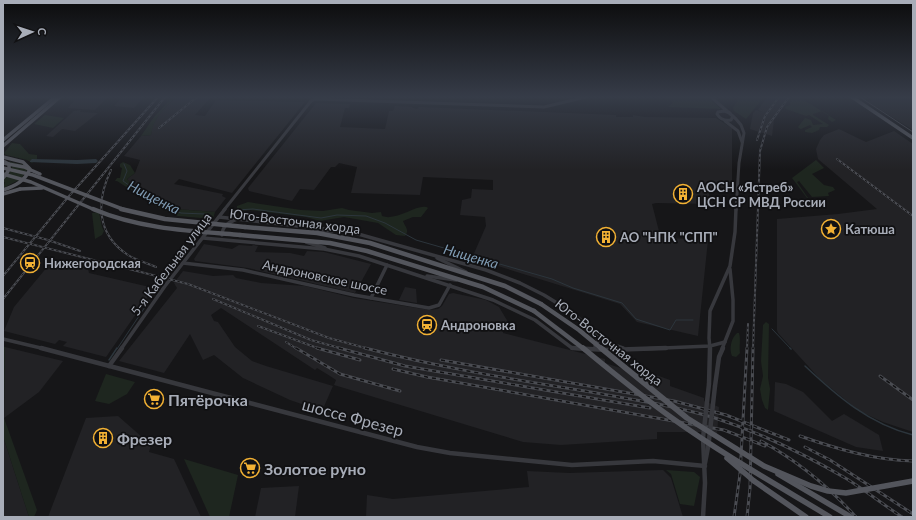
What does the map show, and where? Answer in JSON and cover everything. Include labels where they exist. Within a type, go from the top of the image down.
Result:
[{"type":"main road","points":[[3,140],[26,121]]},
{"type":"main road","points":[[3,147],[31,121]]},
{"type":"main road","points":[[888,121],[913,138]]},
{"type":"main road","points":[[893,121],[913,134]]},
{"type":"main road","points":[[3,158],[24,162],[30,169],[21,182],[3,190]]},
{"type":"main road","points":[[3,162],[16,164],[31,169],[44,178]]},
{"type":"main road","points":[[3,162],[9,164],[10,167],[3,178]]},
{"type":"main road","name":"Юго-Восточная хорда","points":[[3,168],[21,171],[44,178],[104,203],[132,212],[170,220],[287,231],[352,239],[505,286],[541,304],[579,330],[687,418],[764,466],[851,517]]},
{"type":"main road","name":"Юго-Восточная хорда","points":[[3,174],[26,180],[111,216],[133,222],[165,228],[298,240],[355,248],[464,281],[502,295],[534,311],[572,337],[650,403],[715,448],[830,517]]},
{"type":"main road","name":"Юго-Восточная хорда","points":[[3,194],[37,188],[52,190]]},
{"type":"main road","points":[[715,448],[754,480],[806,517]]},
{"type":"main road","points":[[764,466],[811,486],[828,491],[846,493],[913,481]]},
{"type":"street","name":"5-я Кабельная улица","points":[[109,366],[202,238],[296,121]]},
{"type":"street","points":[[725,121],[738,131],[742,143]]},
{"type":"street","points":[[705,466],[714,386],[719,357],[731,329],[734,313],[730,266],[735,232],[743,130],[737,121]]},
{"type":"street","points":[[219,217],[347,231],[368,235],[486,270],[520,283],[558,303],[608,343],[630,349]]},
{"type":"street","points":[[230,240],[223,237],[221,232],[222,228],[229,222],[242,219]]},
{"type":"street","points":[[287,231],[347,231]]},
{"type":"street","points":[[202,238],[338,252]]},
{"type":"street","points":[[298,240],[387,265],[493,300],[524,314],[572,348],[630,349],[710,346],[725,342]]},
{"type":"street","points":[[428,253],[472,275]]},
{"type":"street","name":"Андроновское шоссе","points":[[183,263],[242,270],[371,298],[433,308],[439,306],[450,285]]},
{"type":"street","points":[[371,298],[387,265]]},
{"type":"street","points":[[703,517],[705,466],[703,438],[711,363],[710,311],[730,266]]},
{"type":"street","points":[[418,275],[464,281]]},
{"type":"street","points":[[589,349],[598,344],[598,338],[595,332]]},
{"type":"street","name":"шоссе Фрезер","points":[[3,339],[417,447],[450,453],[572,465],[653,461],[705,466]]},
{"type":"shaded area","points":[[37,121],[60,121],[53,128],[34,124]]},
{"type":"shaded area","points":[[63,121],[87,121],[75,131],[62,129],[53,137],[46,136]]},
{"type":"shaded area","points":[[151,121],[156,121],[151,135],[141,136]]},
{"type":"shaded area","points":[[155,121],[290,121],[232,193],[179,179],[174,184],[223,194],[222,196],[226,198],[215,212],[176,209],[168,202],[134,187],[127,179],[135,173],[140,160],[124,156],[141,136],[151,135],[152,126]]},
{"type":"shaded area","points":[[301,121],[342,121],[340,127],[385,129],[387,121],[721,121],[732,128],[732,191],[719,187],[711,190],[709,194],[712,204],[652,204],[660,235],[670,238],[708,240],[698,336],[637,322],[620,304],[472,258],[486,226],[485,217],[460,215],[462,200],[471,198],[472,189],[493,190],[493,180],[423,177],[420,195],[351,193],[357,167],[339,163],[335,167],[331,167],[314,190],[300,189],[292,201],[249,191],[248,188]]},
{"type":"shaded area","points":[[751,121],[774,121],[772,136],[750,129]]},
{"type":"shaded area","points":[[802,121],[812,121],[813,125],[823,124],[819,121],[823,121],[829,125],[827,127],[820,127],[819,130],[812,133],[805,132],[805,130],[812,127],[810,125],[801,129],[798,127]]},
{"type":"shaded area","points":[[899,121],[913,121],[913,130]]},
{"type":"shaded area","points":[[839,129],[866,142],[894,131],[913,144],[913,432],[883,422],[859,411],[820,379],[778,333],[777,330],[777,219],[877,209],[818,159],[816,149],[820,140],[824,135]]},
{"type":"shaded area","points":[[12,143],[20,144],[29,154],[37,155],[37,159],[32,163],[27,160],[6,155],[4,153]]},
{"type":"shaded area","points":[[816,160],[824,168],[812,174],[824,185],[833,187],[835,190],[828,193],[829,196],[812,197],[799,181],[797,182],[807,198],[792,178]]},
{"type":"shaded area","points":[[8,161],[24,165],[27,170],[21,179],[3,188],[5,182],[3,182],[3,180],[12,169],[11,163]]},
{"type":"shaded area","points":[[123,162],[130,165],[135,173],[127,179],[134,187],[168,202],[176,209],[215,212],[213,219],[178,216],[159,208],[115,181],[117,178],[120,178],[122,168],[120,167],[120,164]]},
{"type":"shaded area","points":[[248,202],[301,210],[323,211],[342,208],[372,213],[381,212],[382,216],[388,217],[401,215],[419,208],[428,208],[421,217],[413,217],[403,221],[407,230],[405,236],[396,235],[378,223],[344,217],[320,221],[306,217],[250,210],[237,211],[237,206]]},
{"type":"shaded area","points":[[99,212],[104,231],[102,235],[95,239],[92,213]]},
{"type":"shaded area","points":[[204,244],[232,249],[239,245],[253,245],[258,246],[255,252],[290,253],[304,256],[307,251],[324,252],[371,264],[355,293],[248,268],[195,261],[194,259]]},
{"type":"shaded area","points":[[53,260],[88,269],[89,273],[154,288],[106,357],[63,346],[67,342],[59,340],[55,344],[4,331],[14,307]]},
{"type":"shaded area","points":[[183,271],[213,276],[233,275],[236,278],[261,283],[305,286],[354,298],[430,310],[438,309],[442,306],[449,294],[453,293],[486,300],[499,307],[508,322],[505,323],[503,333],[605,359],[605,363],[655,379],[656,375],[670,380],[670,386],[704,398],[704,401],[719,407],[717,435],[702,432],[657,432],[657,439],[561,445],[523,442],[334,385],[336,380],[317,368],[315,370],[221,308],[211,315],[214,321],[218,322],[235,347],[252,361],[333,386],[322,411],[290,400],[243,378],[214,355],[203,360],[190,334],[164,373],[119,361],[177,288],[174,283]]},
{"type":"shaded area","points":[[405,287],[416,289],[417,303],[399,300]]},
{"type":"shaded area","points":[[766,322],[769,324],[768,378],[770,389],[768,410],[765,408],[760,389],[763,376],[761,361],[763,325]]},
{"type":"shaded area","points":[[737,333],[739,333],[740,336],[740,353],[736,357],[732,356],[731,347],[733,338]]},
{"type":"shaded area","points":[[3,347],[5,347],[4,418],[37,510],[34,517],[29,517],[3,436]]},
{"type":"shaded area","points":[[5,347],[63,361],[39,392],[4,418]]},
{"type":"shaded area","points":[[106,374],[135,382],[127,394],[109,404],[95,401]]},
{"type":"shaded area","points":[[775,382],[786,384],[803,392],[832,421],[844,414],[879,435],[883,451],[856,447],[774,411]]},
{"type":"shaded area","points":[[118,416],[151,445],[149,452],[174,459],[201,517],[48,517],[86,418]]},
{"type":"shaded area","points":[[3,436],[29,517],[3,517]]},
{"type":"shaded area","points":[[184,459],[238,475],[229,517],[210,517]]},
{"type":"shaded area","points":[[663,470],[671,478],[683,517],[366,517],[367,495],[393,499],[529,487],[527,471],[569,473]]},
{"type":"shaded area","points":[[666,470],[694,472],[700,477],[694,506],[680,504],[671,474]]},
{"type":"shaded area","points":[[299,486],[295,517],[255,517],[261,488]]},
{"type":"waterway","name":"Нищенка","points":[[32,161],[96,161]]},
{"type":"waterway","name":"Нищенка","points":[[124,164],[127,171],[123,181],[143,195],[159,200],[169,208],[181,213],[204,214]]},
{"type":"waterway","name":"Нищенка","points":[[236,210],[253,209],[321,218],[337,215],[366,216],[385,223],[416,240],[552,279],[573,288],[622,303],[636,319],[670,330],[676,320],[693,320]]},
{"type":"waterway","points":[[152,296],[158,288]]},
{"type":"waterway","points":[[117,349],[149,301]]},
{"type":"waterway","name":"Нищенка","points":[[772,329],[791,349],[790,348]]},
{"type":"waterway","points":[[109,360],[117,348]]},
{"type":"waterway","name":"Нищенка","points":[[805,366],[854,408],[882,424],[913,435]]},
{"type":"tram line","points":[[897,121],[913,132]]},
{"type":"railway","points":[[35,237],[69,196],[136,121]]},
{"type":"railway","points":[[50,241],[146,121]]},
{"type":"railway","points":[[159,128],[167,121]]},
{"type":"railway","points":[[757,140],[763,121]]},
{"type":"railway","points":[[753,349],[760,151],[767,127],[771,121]]},
{"type":"railway","points":[[837,159],[913,216]]},
{"type":"railway","points":[[111,170],[106,182],[101,205],[105,227],[117,247],[128,255],[156,267]]},
{"type":"railway","points":[[3,228],[35,237]]},
{"type":"railway","points":[[3,237],[30,244]]},
{"type":"railway","points":[[30,244],[35,237]]},
{"type":"railway","points":[[35,237],[50,241]]},
{"type":"railway","points":[[44,247],[50,241]]},
{"type":"railway","points":[[50,241],[80,251]]},
{"type":"railway","points":[[3,276],[30,244]]},
{"type":"railway","points":[[30,244],[44,247]]},
{"type":"railway","points":[[3,299],[44,247]]},
{"type":"railway","points":[[44,247],[188,284],[329,338],[368,349]]},
{"type":"railway","points":[[213,299],[311,340],[343,349]]},
{"type":"railway","points":[[747,349],[748,324]]},
{"type":"railway","points":[[258,326],[318,348]]},
{"type":"railway","points":[[286,342],[297,349]]},
{"type":"railway","points":[[296,348],[340,374],[400,391]]},
{"type":"railway","points":[[318,348],[360,360]]},
{"type":"railway","points":[[339,348],[405,366],[650,408]]},
{"type":"railway","points":[[743,422],[747,348]]},
{"type":"railway","points":[[751,425],[753,348]]},
{"type":"railway","points":[[368,349],[474,372],[667,406],[699,413],[743,428]]},
{"type":"railway","points":[[441,360],[674,401],[726,415],[743,422]]},
{"type":"railway","points":[[393,369],[427,377],[724,430],[742,437]]},
{"type":"railway","points":[[880,376],[913,400]]},
{"type":"railway","points":[[743,422],[743,428]]},
{"type":"railway","points":[[743,422],[751,425]]},
{"type":"railway","points":[[751,425],[751,432]]},
{"type":"railway","points":[[751,425],[789,440]]},
{"type":"railway","points":[[742,437],[743,428]]},
{"type":"railway","points":[[743,428],[751,432]]},
{"type":"railway","points":[[751,432],[751,441]]},
{"type":"railway","points":[[751,432],[816,461],[861,488],[902,517]]},
{"type":"railway","points":[[800,436],[856,453],[913,461]]},
{"type":"railway","points":[[734,517],[740,474],[742,437]]},
{"type":"railway","points":[[742,437],[751,441]]},
{"type":"railway","points":[[747,517],[750,488],[751,441]]},
{"type":"railway","points":[[751,441],[765,446]]},
{"type":"railway","points":[[761,441],[788,457],[812,475],[835,495],[856,517]]},
{"type":"railway","points":[[805,447],[830,460],[913,514]]},
{"type":"place","name":"АОСН «Ястреб» ЦСН СР МВД России","points":[[683,194]]},
{"type":"place","name":"Катюша","points":[[831,229]]},
{"type":"place","name":"АО \"НПК \"СПП\"","points":[[606,237]]},
{"type":"place","name":"Нижегородская","points":[[30,263]]},
{"type":"place","name":"Андроновка","points":[[427,325]]},
{"type":"place","name":"Пятёрочка","points":[[154,399]]},
{"type":"place","name":"Фрезер","points":[[103,438]]},
{"type":"place","name":"Золотое руно","points":[[250,468]]}]
